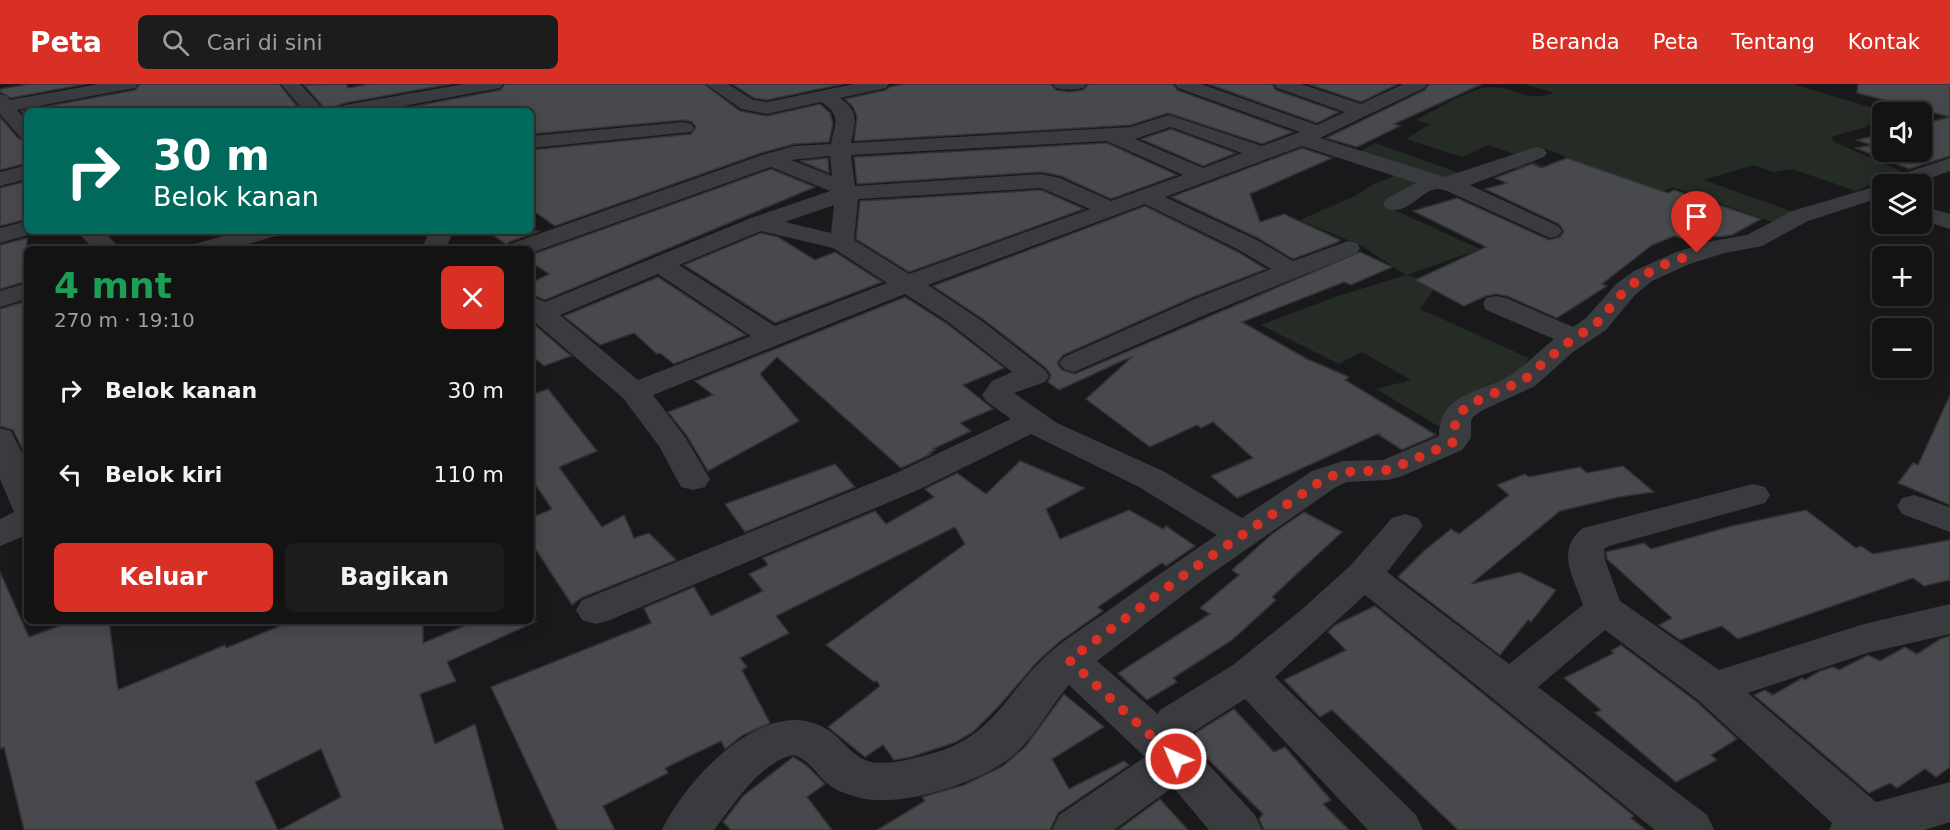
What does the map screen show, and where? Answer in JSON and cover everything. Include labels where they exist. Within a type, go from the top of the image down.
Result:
[{"type":"street","points":[[0,86],[11,84]]},
{"type":"street","points":[[1,105],[129,84]]},
{"type":"street","points":[[290,84],[312,108]]},
{"type":"street","points":[[365,108],[472,92],[494,84]]},
{"type":"street","points":[[715,84],[756,108],[826,97],[880,84]]},
{"type":"street","points":[[1062,84],[1077,84]]},
{"type":"street","points":[[1184,84],[1310,135],[1452,181],[1542,204]]},
{"type":"street","points":[[1282,84],[1361,111]]},
{"type":"street","points":[[1379,84],[1410,88]]},
{"type":"street","points":[[634,392],[907,284],[1310,135],[1410,88]]},
{"type":"street","points":[[826,97],[842,108],[846,117],[840,149],[845,191],[842,243]]},
{"type":"street","points":[[1,105],[24,130]]},
{"type":"street","points":[[527,246],[794,152],[1110,135],[1133,133],[1169,121],[1261,153]]},
{"type":"street","points":[[534,142],[684,128]]},
{"type":"street","points":[[1110,135],[1202,175]]},
{"type":"street","points":[[1394,204],[1452,181],[1537,153]]},
{"type":"street","points":[[769,159],[845,191]]},
{"type":"street","points":[[1923,174],[1950,164]]},
{"type":"street","points":[[0,179],[24,173]]},
{"type":"street","points":[[536,308],[661,265],[759,223],[845,191],[1041,181],[1052,183],[1110,209]]},
{"type":"street","points":[[1452,181],[1550,231]]},
{"type":"street","points":[[1932,185],[1950,187]]},
{"type":"street","points":[[1144,195],[1248,245],[1290,270]]},
{"type":"street","points":[[686,830],[732,772],[754,754],[775,742],[797,737],[810,740],[821,747],[839,767],[854,777],[870,782],[912,779],[963,762],[986,751],[1002,740],[1047,682],[1069,660],[1243,534],[1335,473],[1389,470],[1452,443],[1455,438],[1455,421],[1462,411],[1472,403],[1524,380],[1563,346],[1596,324],[1626,289],[1660,266],[1712,248],[1753,241],[1800,216],[1872,197]]},
{"type":"street","points":[[1932,216],[1950,222]]},
{"type":"street","points":[[759,223],[842,243],[938,301],[982,333],[1034,376],[1014,381],[1001,388],[997,395],[1038,425],[1151,479],[1243,534]]},
{"type":"street","points":[[0,236],[24,229]]},
{"type":"street","points":[[92,234],[106,246]]},
{"type":"street","points":[[215,246],[257,234]]},
{"type":"street","points":[[1074,363],[1202,306],[1348,248]]},
{"type":"street","points":[[661,265],[771,336]]},
{"type":"street","points":[[0,299],[24,292]]},
{"type":"street","points":[[1496,304],[1576,338]]},
{"type":"street","points":[[536,308],[634,392],[674,444],[693,479]]},
{"type":"street","points":[[596,610],[906,483],[1038,425]]},
{"type":"street","points":[[0,438],[24,497]]},
{"type":"street","points":[[1753,495],[1596,537],[1586,545],[1586,560],[1604,609],[1713,688],[1861,828],[1950,802]]},
{"type":"street","points":[[1914,506],[1950,520]]},
{"type":"street","points":[[0,534],[24,522]]},
{"type":"street","points":[[1076,830],[1248,676],[1314,621],[1364,574],[1405,526]]},
{"type":"street","points":[[1364,574],[1690,830]]},
{"type":"street","points":[[1510,687],[1604,609]]},
{"type":"street","points":[[1713,688],[1864,639],[1950,619]]},
{"type":"street","points":[[1069,660],[1176,741],[1238,830]]},
{"type":"street","points":[[1248,676],[1399,830]]},
{"type":"shaded area","points":[[1524,84],[1792,84],[1872,108],[1872,123],[1866,127],[1831,137],[1834,142],[1872,158],[1872,162],[1880,162],[1901,171],[1894,174],[1872,174],[1872,184],[1856,191],[1792,169],[1773,172],[1753,165],[1704,180],[1793,212],[1773,222],[1673,187],[1657,194],[1582,198],[1514,168],[1533,162],[1565,175],[1626,179],[1543,148],[1517,155],[1488,145],[1462,157],[1406,139],[1430,124],[1416,120],[1476,90],[1486,87],[1503,88],[1528,96],[1554,93]]},
{"type":"shaded area","points":[[1375,143],[1462,174],[1449,180],[1356,154]]},
{"type":"shaded area","points":[[1397,175],[1426,188],[1390,208],[1480,249],[1407,275],[1437,285],[1420,309],[1529,358],[1516,376],[1438,426],[1376,389],[1411,380],[1362,352],[1339,364],[1261,325],[1335,297],[1406,275],[1362,246],[1300,220]]},
{"type":"building","points":[[29,84],[86,84],[11,98],[0,92],[0,89]]},
{"type":"building","points":[[140,84],[279,84],[299,108],[37,108],[135,90]]},
{"type":"building","points":[[346,84],[348,88],[370,84],[451,84],[345,103],[335,108],[324,108],[304,85]]},
{"type":"building","points":[[505,84],[704,84],[740,111],[767,116],[820,104],[830,113],[833,124],[829,142],[794,144],[761,153],[555,226],[534,211],[534,150],[691,134],[696,127],[692,122],[684,120],[534,134],[534,108],[405,108],[500,90]]},
{"type":"building","points":[[732,84],[843,84],[767,100],[754,98]]},
{"type":"building","points":[[903,84],[1051,84],[1056,90],[1069,92],[1083,90],[1088,84],[1173,84],[1177,90],[1293,132],[1262,144],[1168,113],[1131,125],[854,141],[857,117],[853,107],[845,99]]},
{"type":"building","points":[[1208,84],[1272,84],[1276,90],[1339,112],[1317,123]]},
{"type":"building","points":[[1308,84],[1398,84],[1361,102]]},
{"type":"building","points":[[1429,84],[1482,84],[1394,124],[1400,126],[1357,147],[1326,138],[1425,90]]},
{"type":"building","points":[[1858,84],[1950,84],[1950,117],[1932,112],[1932,102],[1892,102],[1857,93]]},
{"type":"building","points":[[0,117],[18,138],[24,140],[24,164],[0,170]]},
{"type":"building","points":[[1950,117],[1950,156],[1932,162],[1932,122]]},
{"type":"building","points":[[1171,129],[1236,153],[1203,166],[1141,139]]},
{"type":"building","points":[[1872,136],[1872,145],[1857,140]]},
{"type":"building","points":[[1107,143],[1177,175],[1111,199],[1061,176],[1041,172],[857,184],[854,157]]},
{"type":"building","points":[[1872,145],[1872,154],[1856,148]]},
{"type":"building","points":[[1302,148],[1332,158],[1250,194],[1260,222],[1284,214],[1340,240],[1293,259],[1258,238],[1171,197]]},
{"type":"building","points":[[828,158],[829,173],[800,161]]},
{"type":"building","points":[[1567,158],[1668,193],[1674,190],[1761,219],[1732,235],[1714,236],[1697,243],[1674,236],[1652,245],[1602,284],[1607,286],[1557,318],[1507,296],[1496,294],[1464,306],[1415,280],[1486,247],[1413,211],[1457,198],[1549,240],[1560,237],[1564,231],[1559,224],[1485,189],[1507,183],[1495,178],[1532,164],[1541,168]]},
{"type":"building","points":[[1891,162],[1931,162],[1909,169]]},
{"type":"building","points":[[771,169],[815,187],[545,300],[534,295],[534,282],[549,274],[534,264],[534,254]]},
{"type":"building","points":[[24,182],[24,220],[0,226],[0,188]]},
{"type":"building","points":[[1041,190],[1084,209],[909,272],[856,239],[860,201]]},
{"type":"building","points":[[1145,206],[1238,252],[1266,269],[1191,298],[1063,355],[1057,363],[1062,370],[1075,374],[1360,252],[1392,267],[1351,285],[1344,282],[1242,322],[1307,359],[1349,377],[1345,380],[1436,435],[1402,450],[1379,435],[1381,434],[1377,434],[1237,498],[1211,476],[1253,458],[1213,422],[1201,428],[1197,425],[1150,447],[1086,399],[1133,356],[1059,390],[1048,382],[1051,375],[1046,368],[983,319],[933,286]]},
{"type":"building","points":[[761,233],[778,237],[815,260],[835,252],[882,282],[775,323],[684,265]]},
{"type":"building","points":[[491,234],[532,234],[509,242],[507,245]]},
{"type":"building","points":[[27,238],[27,246],[24,246],[24,282],[0,289],[0,245]]},
{"type":"building","points":[[658,277],[746,335],[674,364],[660,353],[657,354],[634,333],[600,345],[564,316]]},
{"type":"building","points":[[905,297],[946,323],[1004,368],[963,385],[993,409],[960,423],[971,431],[933,449],[935,450],[929,453],[931,454],[901,468],[777,357],[760,374],[799,421],[708,471],[687,436],[668,412],[713,395],[695,381]]},
{"type":"building","points":[[24,302],[24,452],[13,430],[0,426],[0,309]]},
{"type":"building","points":[[534,325],[571,356],[544,366],[534,358]]},
{"type":"building","points":[[548,389],[597,451],[559,467],[602,527],[624,515],[634,538],[649,533],[676,560],[581,598],[572,605],[534,547],[534,517],[552,509],[534,482],[534,394]]},
{"type":"building","points":[[1950,395],[1950,505],[1898,483],[1913,463],[1918,465]]},
{"type":"building","points":[[1020,461],[1085,488],[1046,509],[1060,539],[1129,510],[1163,529],[1166,526],[1195,546],[1166,566],[1162,563],[1098,607],[1103,611],[1059,642],[1037,662],[973,732],[956,742],[911,757],[894,760],[883,745],[865,757],[828,727],[880,686],[877,681],[874,682],[826,645],[965,544],[955,527],[776,616],[789,633],[740,658],[747,667],[742,670],[770,723],[743,735],[725,749],[721,741],[665,768],[668,773],[603,806],[615,830],[558,830],[491,687],[651,623],[644,608],[694,587],[711,616],[763,591],[749,574],[768,565],[763,558],[875,511],[886,524],[934,497],[925,489],[957,473],[986,494]]},
{"type":"building","points":[[835,464],[855,487],[745,532],[725,504]]},
{"type":"building","points":[[1623,466],[1654,492],[1619,497],[1560,511],[1471,584],[1520,572],[1556,590],[1531,622],[1528,620],[1500,655],[1398,577],[1424,551],[1451,529],[1459,534],[1509,495],[1497,485],[1525,474],[1529,477],[1580,467],[1587,473]]},
{"type":"building","points":[[1806,510],[1856,548],[1861,546],[1873,554],[1950,540],[1950,580],[1924,586],[1913,578],[1738,639],[1722,626],[1680,640],[1659,625],[1672,618],[1607,559],[1606,552],[1644,543],[1651,549],[1732,526]]},
{"type":"building","points":[[1304,512],[1342,532],[1272,597],[1276,600],[1232,640],[1173,678],[1177,682],[1147,700],[1118,673],[1210,614],[1200,608],[1239,575],[1232,570],[1272,534]]},
{"type":"building","points":[[0,572],[29,637],[64,624],[109,624],[118,690],[225,645],[226,648],[285,624],[423,624],[423,643],[469,624],[530,624],[447,662],[456,681],[420,694],[435,744],[475,724],[504,830],[280,830],[341,797],[321,749],[255,782],[278,830],[24,830],[4,747],[0,749]]},
{"type":"building","points":[[1375,606],[1634,816],[1631,818],[1646,830],[1458,830],[1332,710],[1320,717],[1284,680],[1346,650],[1328,632],[1335,625]]},
{"type":"building","points":[[1950,636],[1950,767],[1936,777],[1925,769],[1897,788],[1890,783],[1869,793],[1754,695],[1765,690],[1773,695],[1802,678],[1805,680],[1820,671],[1833,667],[1839,670],[1868,655],[1880,661],[1905,647],[1917,654],[1940,639]]},
{"type":"building","points":[[1621,645],[1697,702],[1737,739],[1711,755],[1717,760],[1676,782],[1595,713],[1601,710],[1564,678],[1614,653],[1611,651]]},
{"type":"building","points":[[1064,694],[1104,727],[1052,759],[1069,789],[1124,761],[1129,765],[1058,813],[1050,830],[877,830],[925,801],[922,797],[964,785],[1003,766],[1025,747]]},
{"type":"building","points":[[1234,709],[1274,752],[1285,747],[1331,800],[1323,804],[1349,830],[1264,830],[1259,819],[1263,814],[1187,738]]},
{"type":"building","points":[[793,757],[806,765],[825,784],[807,797],[832,830],[731,830],[723,822],[743,796]]},
{"type":"building","points":[[1160,799],[1188,830],[1118,830]]},
{"type":"route","points":[[1176,759],[1069,660],[1191,570],[1324,479],[1335,473],[1389,470],[1452,443],[1455,438],[1455,421],[1472,403],[1524,380],[1563,346],[1596,324],[1626,289],[1643,276],[1660,266],[1697,253]]}]
